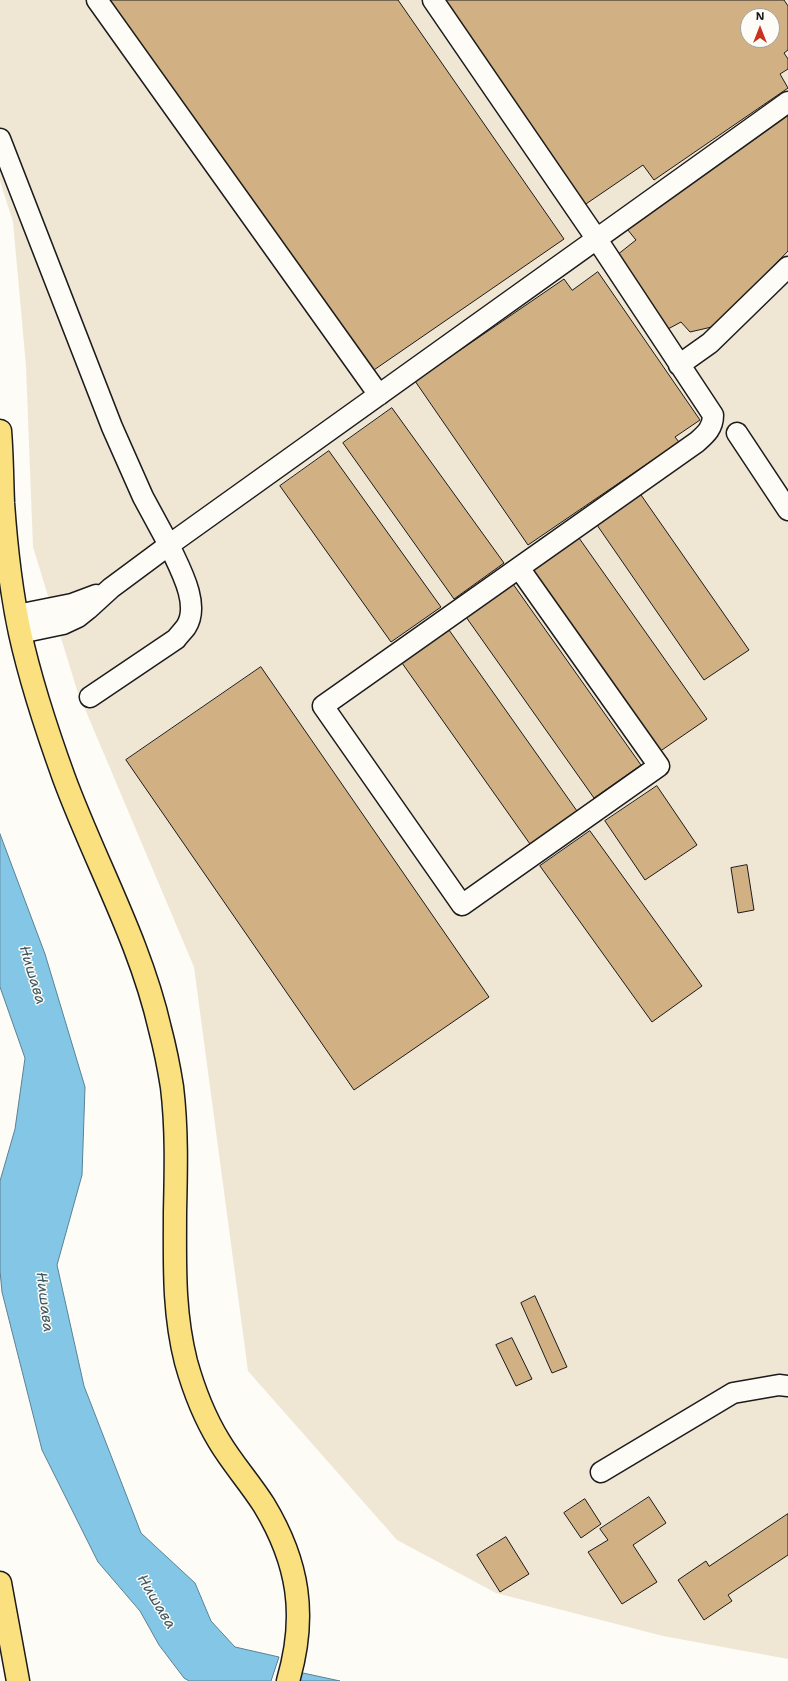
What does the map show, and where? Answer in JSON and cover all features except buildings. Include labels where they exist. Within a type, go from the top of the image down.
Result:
[{"type":"main road","points":[[0,431],[3,506],[9,562],[19,624],[33,684],[66,782],[150,988],[172,1086],[176,1162],[175,1298],[178,1325],[190,1376],[217,1438],[264,1506],[288,1554],[295,1577],[299,1619],[296,1645],[288,1681]]},
{"type":"main road","points":[[0,1583],[18,1681]]},
{"type":"lane","points":[[97,0],[379,395]]},
{"type":"lane","points":[[433,0],[596,238],[713,415],[713,423],[710,430],[697,442],[323,706],[462,905],[659,766],[519,568]]},
{"type":"lane","points":[[19,624],[111,588],[596,238],[788,102]]},
{"type":"lane","points":[[0,139],[112,427],[143,497],[169,545],[188,588],[192,607],[187,626],[176,639],[90,697]]},
{"type":"lane","points":[[679,364],[710,343],[788,267]]},
{"type":"lane","points":[[737,434],[788,510]]},
{"type":"lane","points":[[601,1472],[733,1393],[779,1385],[788,1386]]},
{"type":"shaded area","points":[[0,0],[788,0],[788,1659],[663,1636],[496,1593],[397,1540],[248,1371],[194,967],[77,690],[33,547],[26,366],[13,222],[0,181]]},
{"type":"water","name":"Нишава","points":[[0,834],[45,954],[85,1087],[82,1175],[57,1265],[84,1386],[141,1533],[195,1583],[211,1621],[235,1647],[279,1657],[271,1681],[189,1681],[184,1678],[159,1645],[140,1611],[98,1562],[42,1450],[2,1292],[0,1271],[0,1181],[15,1129],[25,1058],[0,987]]},
{"type":"water","points":[[303,1673],[340,1681],[300,1681]]}]
